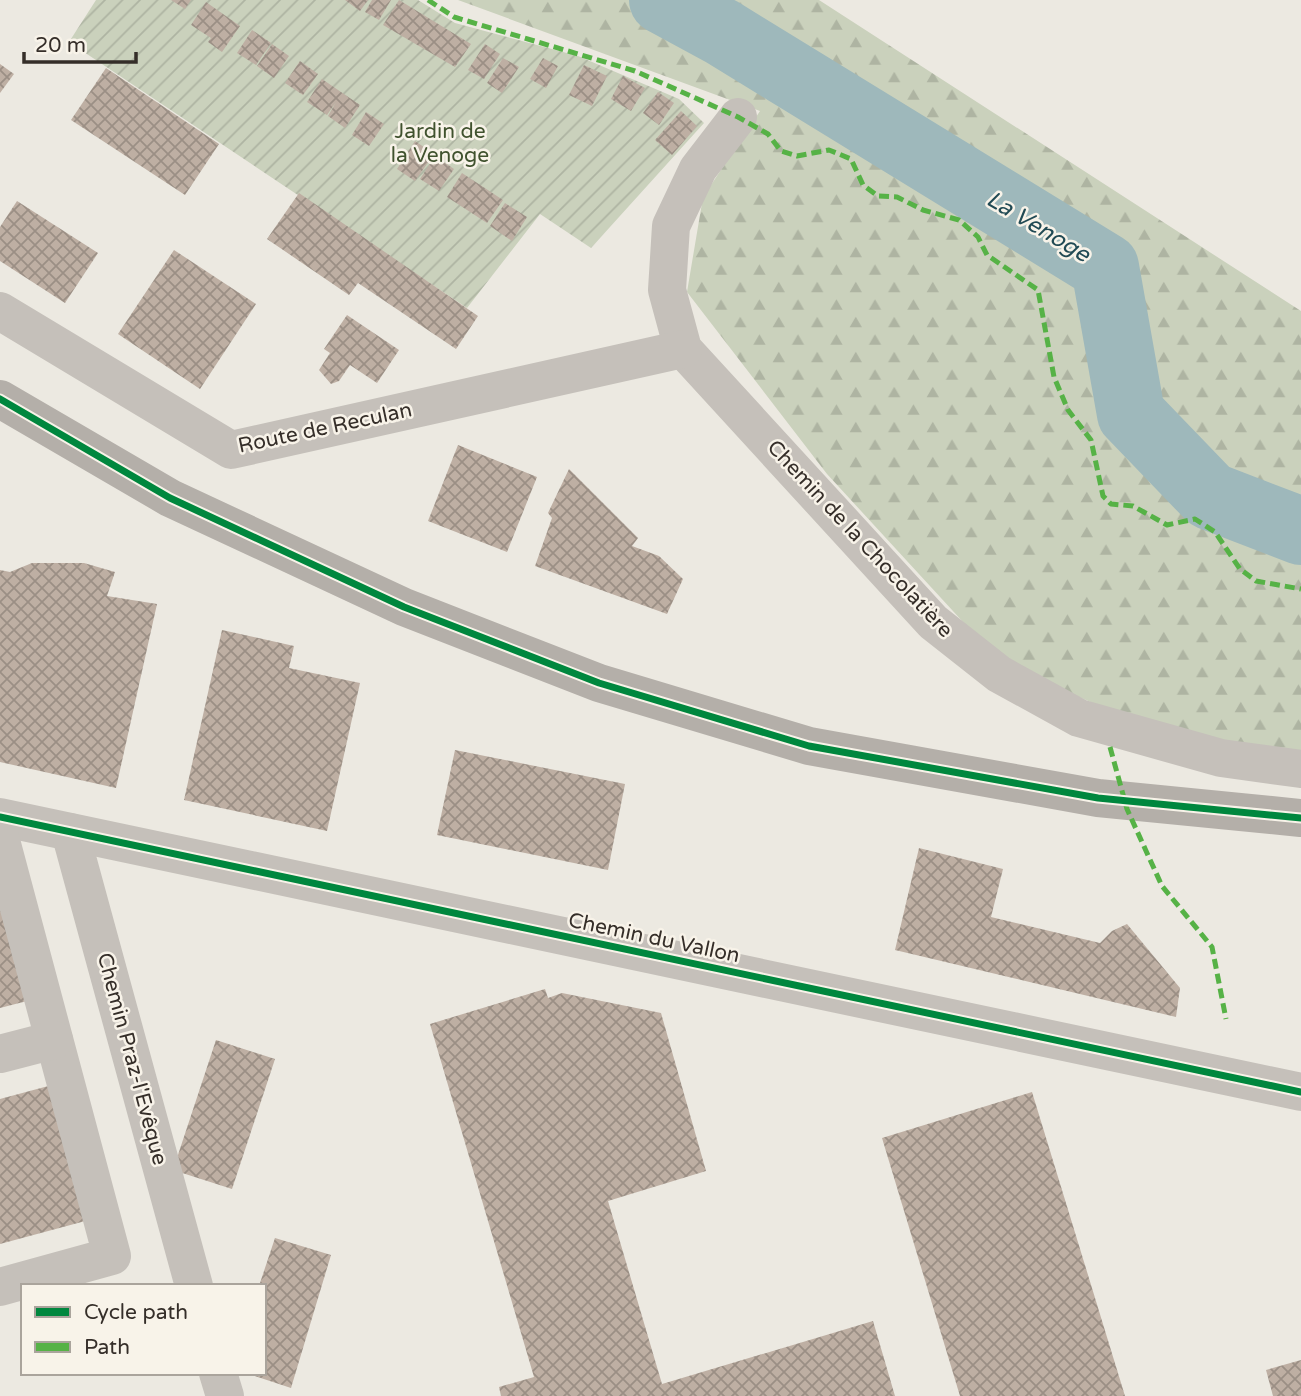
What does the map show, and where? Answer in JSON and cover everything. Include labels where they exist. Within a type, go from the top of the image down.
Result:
[{"type":"main road","points":[[0,399],[170,498],[404,607],[599,683],[809,746],[1098,798],[1301,818]]},
{"type":"street","name":"Chemin de la Chocolatière","points":[[738,117],[698,169],[671,226],[667,290],[682,349],[933,622],[999,674],[1079,718],[1221,758],[1301,769]]},
{"type":"street","name":"Route de Reculan","points":[[0,311],[231,450],[682,349]]},
{"type":"street","name":"Chemin du Vallon","points":[[0,817],[211,859],[405,904],[1301,1092]]},
{"type":"street","name":"Chemin Praz-l'Evêque","points":[[70,832],[193,1284]]},
{"type":"street","points":[[0,837],[112,1256],[0,1287]]},
{"type":"street","points":[[0,1054],[54,1040]]},
{"type":"street","points":[[219,1375],[225,1396]]},
{"type":"green space","name":"Jardin de la Venoge","points":[[96,0],[418,0],[455,23],[578,56],[679,99],[704,123],[591,248],[540,214],[467,308],[69,42]]},
{"type":"green space","points":[[458,0],[819,0],[1301,311],[1301,761],[1150,729],[998,660],[827,474],[687,292],[703,197],[760,111]]},
{"type":"building","points":[[171,0],[191,0],[185,9]]},
{"type":"building","points":[[345,0],[368,0],[360,11]]},
{"type":"building","points":[[372,0],[391,0],[379,20],[365,12]]},
{"type":"building","points":[[399,0],[471,44],[455,67],[383,25]]},
{"type":"building","points":[[206,2],[240,26],[222,52],[208,42],[211,38],[191,25]]},
{"type":"building","points":[[252,30],[271,43],[256,65],[237,53]]},
{"type":"building","points":[[272,44],[289,56],[274,78],[257,66]]},
{"type":"building","points":[[485,44],[500,54],[484,79],[468,70]]},
{"type":"building","points":[[503,58],[519,67],[502,93],[487,83]]},
{"type":"building","points":[[543,58],[558,66],[546,88],[530,79]]},
{"type":"building","points":[[300,61],[318,74],[303,95],[285,83]]},
{"type":"building","points":[[0,64],[14,74],[0,93]]},
{"type":"building","points":[[584,65],[607,76],[592,106],[569,95]]},
{"type":"building","points":[[106,68],[219,144],[185,195],[71,120]]},
{"type":"building","points":[[623,76],[645,88],[631,111],[611,99]]},
{"type":"building","points":[[322,79],[360,105],[345,128],[328,116],[336,102],[327,115],[307,102]]},
{"type":"building","points":[[658,92],[674,103],[659,125],[643,113]]},
{"type":"building","points":[[681,111],[697,126],[672,155],[655,140]]},
{"type":"building","points":[[366,112],[384,124],[369,146],[352,135]]},
{"type":"building","points":[[415,141],[434,154],[415,181],[397,169]]},
{"type":"building","points":[[435,156],[454,169],[439,191],[420,179]]},
{"type":"building","points":[[462,173],[503,200],[487,223],[447,197]]},
{"type":"building","points":[[299,193],[478,316],[456,349],[358,283],[349,295],[267,239]]},
{"type":"building","points":[[17,201],[98,253],[65,303],[0,261],[0,227]]},
{"type":"building","points":[[505,203],[527,217],[512,241],[490,226]]},
{"type":"building","points":[[174,250],[256,304],[200,389],[118,334]]},
{"type":"building","points":[[347,315],[399,350],[377,383],[350,365],[339,381],[331,384],[319,370],[330,353],[324,349]]},
{"type":"building","points":[[458,445],[537,477],[507,552],[428,521]]},
{"type":"building","points":[[569,469],[638,538],[632,546],[659,556],[683,579],[667,614],[535,566],[552,518],[548,513]]},
{"type":"building","points":[[32,563],[84,563],[115,572],[107,596],[157,604],[116,788],[0,762],[0,570],[10,572]]},
{"type":"building","points":[[222,630],[294,646],[289,668],[360,683],[327,831],[184,800]]},
{"type":"building","points":[[455,750],[625,784],[608,870],[437,835]]},
{"type":"building","points":[[919,848],[1003,869],[991,917],[1100,943],[1112,931],[1127,924],[1180,988],[1176,1017],[895,950]]},
{"type":"building","points":[[0,902],[27,1001],[0,1008]]},
{"type":"building","points":[[545,989],[548,998],[562,993],[661,1013],[706,1171],[608,1201],[662,1384],[873,1321],[895,1396],[501,1396],[499,1387],[534,1377],[430,1024]]},
{"type":"building","points":[[216,1040],[275,1059],[232,1189],[173,1170]]},
{"type":"building","points":[[52,1085],[89,1220],[0,1244],[0,1099]]},
{"type":"building","points":[[1032,1092],[1125,1396],[960,1396],[882,1138]]},
{"type":"building","points":[[275,1238],[331,1255],[291,1388],[252,1375],[266,1375],[266,1284],[260,1284]]},
{"type":"building","points":[[1301,1360],[1301,1396],[1273,1396],[1266,1370]]},
{"type":"waterway","name":"La Venoge","points":[[663,0],[722,32],[1105,267],[1131,414],[1210,496],[1301,531]]},
{"type":"marked path","points":[[428,0],[454,17],[635,71],[738,117],[768,134],[781,151],[797,156],[829,150],[851,159],[863,185],[878,196],[897,197],[923,210],[959,220],[978,237],[987,255],[1038,290],[1054,377],[1068,410],[1091,440],[1103,496],[1111,504],[1133,506],[1167,525],[1195,519],[1215,532],[1240,569],[1256,581],[1301,589]]},
{"type":"marked path","points":[[1110,747],[1127,809],[1162,886],[1212,947],[1226,1019]]},
{"type":"cycle path","points":[[0,399],[170,498],[404,607],[599,683],[809,746],[1098,798],[1301,818]]},
{"type":"cycle path","points":[[0,817],[1301,1092]]}]
